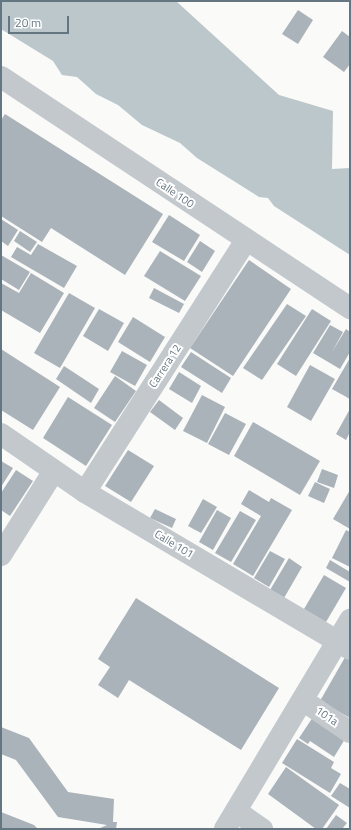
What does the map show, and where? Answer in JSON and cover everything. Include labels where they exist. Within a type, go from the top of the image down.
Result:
[{"type":"street","name":"Calle 100","points":[[1,77],[350,308]]},
{"type":"street","name":"Carrera 12","points":[[85,492],[246,240]]},
{"type":"street","name":"Calle 101","points":[[1,434],[85,492],[344,645]]},
{"type":"street","points":[[1,555],[54,471]]},
{"type":"street","points":[[262,829],[230,820],[304,701],[344,645],[350,620]]},
{"type":"street","name":"101a","points":[[304,701],[350,732]]},
{"type":"shaded area","points":[[1,1],[176,1],[279,95],[333,111],[332,169],[350,168],[350,255],[274,206],[268,198],[259,197],[197,158],[180,143],[142,125],[118,105],[96,94],[77,77],[62,75],[53,61],[1,29]]},
{"type":"building","points":[[298,10],[313,20],[298,44],[282,34]]},
{"type":"building","points":[[342,31],[350,37],[350,64],[344,72],[323,57]]},
{"type":"building","points":[[5,114],[163,214],[125,275],[51,228],[42,242],[1,216],[1,120]]},
{"type":"building","points":[[169,215],[200,235],[184,261],[152,242]]},
{"type":"building","points":[[1,219],[18,230],[8,246],[1,241]]},
{"type":"building","points":[[20,231],[37,242],[30,252],[14,241]]},
{"type":"building","points":[[200,241],[215,251],[202,272],[187,262]]},
{"type":"building","points":[[38,244],[77,266],[64,288],[11,257],[17,247],[31,255]]},
{"type":"building","points":[[160,251],[201,276],[185,301],[144,276]]},
{"type":"building","points":[[1,255],[30,272],[19,290],[1,279]]},
{"type":"building","points":[[249,260],[291,289],[233,376],[190,348]]},
{"type":"building","points":[[31,273],[64,293],[40,333],[1,310],[1,283],[19,293]]},
{"type":"building","points":[[154,288],[184,304],[179,313],[149,298]]},
{"type":"building","points":[[69,293],[95,308],[60,368],[34,353]]},
{"type":"building","points":[[287,304],[306,316],[262,380],[243,368]]},
{"type":"building","points":[[99,309],[124,323],[108,351],[83,336]]},
{"type":"building","points":[[312,309],[331,321],[296,376],[277,364]]},
{"type":"building","points":[[133,317],[165,337],[150,362],[118,342]]},
{"type":"building","points":[[330,325],[343,332],[332,352],[346,329],[350,332],[350,352],[340,369],[313,353]]},
{"type":"building","points":[[1,349],[60,387],[33,430],[1,410]]},
{"type":"building","points":[[122,351],[147,365],[135,386],[110,372]]},
{"type":"building","points":[[191,352],[231,378],[222,393],[181,367]]},
{"type":"building","points":[[350,358],[350,399],[332,389]]},
{"type":"building","points":[[310,365],[335,379],[311,421],[287,407]]},
{"type":"building","points":[[64,366],[99,389],[91,403],[56,379]]},
{"type":"building","points":[[179,372],[201,386],[192,403],[169,389]]},
{"type":"building","points":[[115,376],[136,391],[115,422],[94,408]]},
{"type":"building","points":[[202,395],[225,407],[207,443],[183,431]]},
{"type":"building","points":[[68,397],[112,425],[86,466],[43,438]]},
{"type":"building","points":[[159,400],[183,418],[175,430],[150,412]]},
{"type":"building","points":[[350,409],[350,432],[346,440],[336,434]]},
{"type":"building","points":[[225,413],[246,424],[229,455],[208,444]]},
{"type":"building","points":[[253,422],[320,461],[300,495],[234,456]]},
{"type":"building","points":[[128,450],[154,466],[131,502],[105,486]]},
{"type":"building","points":[[1,461],[13,468],[1,487]]},
{"type":"building","points":[[322,469],[338,475],[334,488],[317,482]]},
{"type":"building","points":[[16,470],[33,481],[10,516],[1,510],[1,493]]},
{"type":"building","points":[[315,482],[330,489],[324,503],[308,496]]},
{"type":"building","points":[[249,490],[269,502],[271,498],[292,510],[253,576],[233,564],[261,516],[241,504]]},
{"type":"building","points":[[350,490],[350,529],[333,519]]},
{"type":"building","points":[[203,499],[217,507],[201,533],[188,526]]},
{"type":"building","points":[[155,509],[176,519],[172,528],[150,518]]},
{"type":"building","points":[[217,510],[231,518],[213,550],[199,542]]},
{"type":"building","points":[[240,511],[256,520],[231,562],[215,553]]},
{"type":"building","points":[[346,530],[350,532],[350,567],[332,558]]},
{"type":"building","points":[[270,551],[285,559],[269,587],[254,578]]},
{"type":"building","points":[[289,558],[302,567],[284,598],[270,590]]},
{"type":"building","points":[[330,560],[350,572],[350,582],[326,568]]},
{"type":"building","points":[[324,575],[346,588],[326,622],[304,609]]},
{"type":"building","points":[[136,598],[279,688],[241,750],[129,680],[118,698],[98,685],[110,667],[98,659]]},
{"type":"building","points":[[348,652],[350,654],[350,718],[320,701]]},
{"type":"building","points":[[313,717],[345,739],[334,757],[310,741],[308,744],[299,738]]},
{"type":"building","points":[[1,727],[29,738],[68,792],[114,799],[113,822],[117,822],[116,829],[98,829],[107,825],[58,817],[16,760],[1,754]]},
{"type":"building","points":[[297,739],[334,762],[331,768],[341,774],[330,793],[282,763]]},
{"type":"building","points":[[286,767],[339,805],[322,829],[316,829],[268,794]]},
{"type":"building","points":[[340,783],[350,789],[350,808],[331,796]]},
{"type":"building","points":[[1,812],[34,825],[38,829],[1,829]]},
{"type":"building","points":[[336,815],[347,823],[342,829],[326,829]]}]
